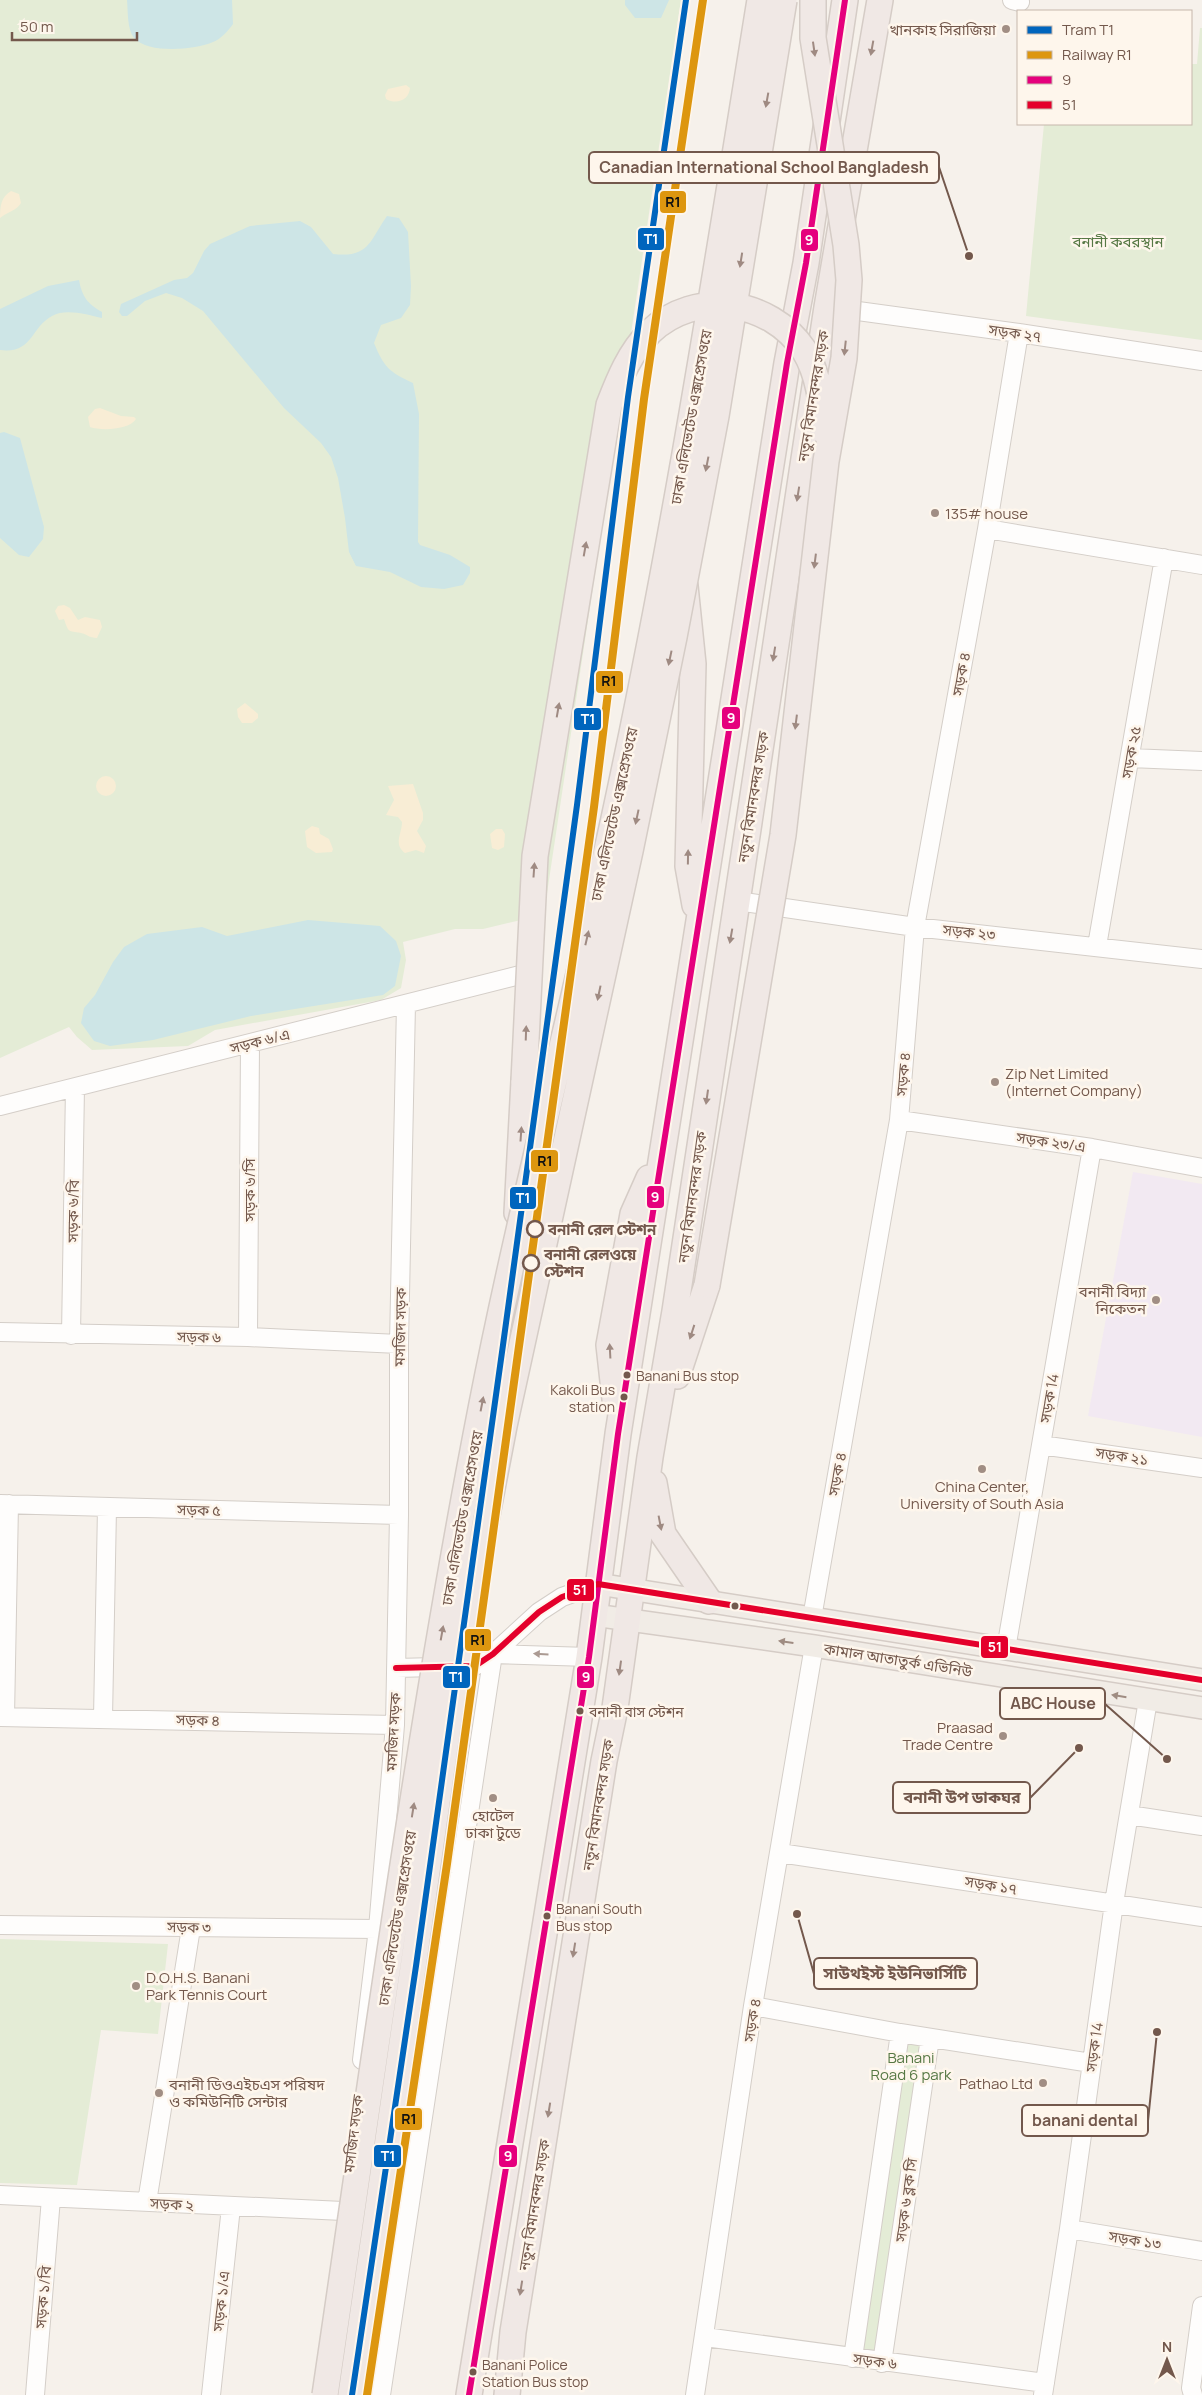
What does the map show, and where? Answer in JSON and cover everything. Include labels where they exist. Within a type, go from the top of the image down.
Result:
[{"type":"highway","points":[[699,922],[688,866],[693,664],[691,625],[671,482],[674,448],[721,182],[749,0]]},
{"type":"highway","name":"ঢাকা এলিভেটেড এক্সপ্রেসওয়ে","points":[[326,2395],[430,1698],[464,1501],[516,1235],[607,854],[652,630],[692,411],[760,0]]},
{"type":"highway","name":"ঢাকা এলিভেটেড এক্সপ্রেসওয়ে","points":[[351,2395],[453,1692],[504,1426],[630,851],[674,637],[716,416],[784,0]]},
{"type":"highway","points":[[709,1600],[663,1534],[650,1457],[707,1285],[783,835],[826,461],[844,358],[849,280],[846,245],[813,38],[812,0]]},
{"type":"highway","name":"নতুন বিমানবন্দর সড়ক","points":[[469,2395],[589,1656],[618,1434],[787,363],[808,253],[844,0]]},
{"type":"highway","name":"নতুন বিমানবন্দর সড়ক","points":[[506,2395],[515,2322],[604,1761],[615,1708],[650,1457],[675,1311],[827,307],[880,0]]},
{"type":"highway","points":[[798,302],[827,307]]},
{"type":"highway","points":[[516,1235],[535,856],[609,405],[621,374],[650,332],[670,319],[693,308],[722,303],[745,307],[781,325],[805,352],[819,388],[826,461]]},
{"type":"main road","name":"কামাল আতাতুর্ক এভিনিউ","points":[[598,1584],[709,1600],[1202,1680]]},
{"type":"main road","name":"কামাল আতাতুর্ক এভিনিউ","points":[[594,1615],[814,1646],[1202,1708]]},
{"type":"street","name":"সড়ক ২৭","points":[[827,307],[1019,333],[1202,362]]},
{"type":"street","name":"সড়ক ৪","points":[[812,1618],[899,1120],[915,926],[987,529],[1019,333]]},
{"type":"street","points":[[987,529],[1202,565]]},
{"type":"street","name":"সড়ক ২৫","points":[[1097,946],[1164,558]]},
{"type":"street","points":[[1130,758],[1202,761]]},
{"type":"street","name":"সড়ক ২৩","points":[[737,901],[915,926],[1202,959]]},
{"type":"street","name":"সড়ক ৬/এ","points":[[0,1106],[520,975]]},
{"type":"street","name":"মসজিদ সড়ক","points":[[318,2395],[344,2211],[378,1929],[395,1725],[399,1515],[399,1344],[406,1004]]},
{"type":"street","name":"সড়ক ৬/সি","points":[[248,1338],[250,1043]]},
{"type":"street","name":"সড়ক ৬/বি","points":[[71,1335],[75,1087]]},
{"type":"street","name":"সড়ক ২৩/এ","points":[[899,1120],[1092,1148],[1202,1168]]},
{"type":"street","name":"সড়ক 14","points":[[1006,1649],[1092,1148]]},
{"type":"street","name":"সড়ক ৬","points":[[0,1332],[399,1344]]},
{"type":"street","name":"সড়ক ২১","points":[[1041,1445],[1202,1468]]},
{"type":"street","points":[[2,1717],[4,1504]]},
{"type":"street","name":"সড়ক ৫","points":[[4,1504],[399,1515]]},
{"type":"street","points":[[103,1718],[108,1508]]},
{"type":"street","points":[[396,1668],[475,1666],[493,1654],[539,1612],[562,1597],[598,1584]]},
{"type":"street","name":"সড়ক ৪","points":[[696,2395],[753,2006],[814,1646]]},
{"type":"street","points":[[493,1654],[589,1656]]},
{"type":"street","points":[[381,2395],[493,1654]]},
{"type":"street","name":"সড়ক 14","points":[[1044,2389],[1069,2229],[1114,1903],[1148,1700]]},
{"type":"street","name":"সড়ক ৪","points":[[2,1717],[395,1725]]},
{"type":"street","points":[[1129,1814],[1202,1826]]},
{"type":"street","name":"সড়ক ১৭","points":[[780,1853],[1202,1917]]},
{"type":"street","points":[[422,1861],[461,1864]]},
{"type":"street","name":"সড়ক ৩","points":[[0,1925],[378,1929]]},
{"type":"street","points":[[147,2202],[192,1928]]},
{"type":"street","points":[[753,2006],[900,2033],[1091,2063]]},
{"type":"street","points":[[853,2358],[900,2033]]},
{"type":"street","name":"সড়ক ৬ ব্লক সি","points":[[882,2363],[930,2038]]},
{"type":"street","name":"সড়ক ২","points":[[0,2195],[344,2211]]},
{"type":"street","name":"সড়ক ১/বি","points":[[35,2395],[51,2198]]},
{"type":"street","name":"সড়ক ১/এ","points":[[211,2395],[231,2207]]},
{"type":"street","name":"সড়ক ১৩","points":[[1069,2229],[1202,2251]]},
{"type":"street","points":[[1193,2395],[1191,2388],[1202,2306]]},
{"type":"street","name":"সড়ক ৬","points":[[705,2337],[853,2358],[1044,2389]]},
{"type":"shaded area","name":"বনানী বিদ্যা নিকেতন","points":[[1133,1172],[1202,1184],[1202,1437],[1088,1416]]},
{"type":"green space","points":[[0,0],[681,0],[546,900],[521,920],[483,929],[455,929],[403,942],[406,960],[401,988],[381,1000],[215,1030],[188,1046],[92,1050],[69,1027],[0,1058]]},
{"type":"green space","name":"বনানী কবরস্থান","points":[[1200,28],[1202,28],[1202,340],[1026,316],[1044,125],[1192,125],[1192,64],[1197,64]]},
{"type":"green space","points":[[0,1939],[168,1944],[158,2034],[101,2030],[77,2185],[0,2183]]},
{"type":"green space","name":"Banani Road 6 park","points":[[900,2033],[930,2038],[882,2363],[853,2358]]},
{"type":"sand","points":[[406,85],[410,88],[405,98],[394,102],[386,99],[385,95],[388,89]]},
{"type":"sand","points":[[11,191],[19,194],[21,203],[17,208],[0,218],[2,202]]},
{"type":"sand","points":[[100,408],[121,416],[134,417],[136,419],[132,423],[114,429],[90,427],[88,417],[95,409]]},
{"type":"sand","points":[[64,605],[70,608],[78,620],[85,617],[100,620],[102,627],[97,638],[71,631],[68,629],[64,619],[59,620],[55,611],[58,606]]},
{"type":"sand","points":[[245,703],[258,714],[258,718],[252,723],[242,723],[238,717],[237,709]]},
{"type":"sand","points":[[106,776],[113,779],[116,786],[113,793],[106,796],[99,793],[96,786],[99,779]]},
{"type":"sand","points":[[413,784],[423,813],[423,820],[417,831],[426,846],[424,853],[416,850],[405,853],[401,850],[399,842],[402,822],[398,817],[386,815],[394,800],[388,786]]},
{"type":"sand","points":[[312,826],[319,828],[320,834],[329,839],[333,849],[332,852],[316,853],[307,847],[305,831]]},
{"type":"sand","points":[[496,829],[502,829],[505,834],[504,847],[498,850],[492,848],[490,834]]},
{"type":"water","points":[[127,0],[232,0],[233,24],[219,39],[205,45],[172,49],[150,46],[134,38],[130,30]]},
{"type":"water","points":[[625,0],[669,0],[661,18],[635,18],[625,5]]},
{"type":"water","points":[[387,216],[399,218],[408,232],[411,286],[410,305],[401,318],[381,325],[374,343],[388,368],[413,383],[419,414],[418,542],[420,545],[450,555],[470,567],[470,573],[463,585],[444,589],[421,587],[390,572],[356,566],[349,552],[338,478],[331,457],[321,443],[284,408],[203,311],[182,298],[166,293],[145,301],[127,316],[122,316],[119,312],[121,304],[174,280],[187,278],[193,273],[204,251],[210,244],[250,226],[300,221],[311,227],[333,254],[345,255],[361,251],[367,246]]},
{"type":"water","points":[[79,280],[84,295],[89,303],[102,312],[102,318],[77,313],[58,314],[45,321],[30,339],[19,348],[0,350],[0,309],[48,286]]},
{"type":"water","points":[[4,432],[20,438],[44,527],[43,539],[29,557],[19,555],[0,538],[0,433]]},
{"type":"water","points":[[308,920],[380,926],[396,941],[401,956],[395,986],[383,995],[251,1016],[153,1040],[110,1046],[94,1041],[81,1023],[84,1008],[95,995],[113,962],[124,947],[147,934],[202,927],[227,936]]},
{"type":"tram line","name":"T1","points":[[352,2395],[416,1966],[503,1345],[577,805],[628,397],[686,0]]},
{"type":"rail line","name":"R1","points":[[367,2395],[447,1864],[594,807],[644,399],[703,0]]},
{"type":"transit line","name":"9","points":[[469,2395],[589,1657],[618,1434],[787,363],[806,263],[845,0]]},
{"type":"transit line","name":"51","points":[[396,1668],[475,1666],[493,1654],[539,1612],[562,1597],[598,1584],[1202,1680]]},
{"type":"place","name":"খানকাহ সিরাজিয়া","points":[[1006,29]]},
{"type":"place","name":"Canadian International School Bangladesh","points":[[969,256]]},
{"type":"place","name":"135# house","points":[[935,513]]},
{"type":"place","name":"Zip Net Limited (Internet Company)","points":[[995,1082]]},
{"type":"place","name":"বনানী রেল স্টেশন","points":[[535,1229]]},
{"type":"place","name":"বনানী রেলওয়ে স্টেশন","points":[[531,1263]]},
{"type":"place","name":"বনানী বিদ্যা নিকেতন","points":[[1156,1300]]},
{"type":"place","name":"Banani Bus stop","points":[[627,1375]]},
{"type":"place","name":"Kakoli Bus station","points":[[624,1397]]},
{"type":"place","name":"China Center, University of South Asia","points":[[982,1469]]},
{"type":"place","name":"বনানী বাস স্টেশন","points":[[580,1711]]},
{"type":"place","name":"Praasad Trade Centre","points":[[1003,1736]]},
{"type":"place","name":"বনানী উপ ডাকঘর","points":[[1079,1748]]},
{"type":"place","name":"ABC House","points":[[1167,1759]]},
{"type":"place","name":"হোটেল ঢাকা টুডে","points":[[493,1798]]},
{"type":"place","name":"সাউথইস্ট ইউনিভার্সিটি","points":[[797,1914]]},
{"type":"place","name":"Banani South Bus stop","points":[[547,1916]]},
{"type":"place","name":"D.O.H.S. Banani Park Tennis Court","points":[[136,1986]]},
{"type":"place","name":"banani dental","points":[[1157,2032]]},
{"type":"place","name":"Pathao Ltd","points":[[1043,2083]]},
{"type":"place","name":"বনানী ডিওএইচএস পরিষদ ও কমিউনিটি সেন্টার","points":[[159,2093]]},
{"type":"place","name":"Banani Police Station Bus stop","points":[[473,2372]]}]
